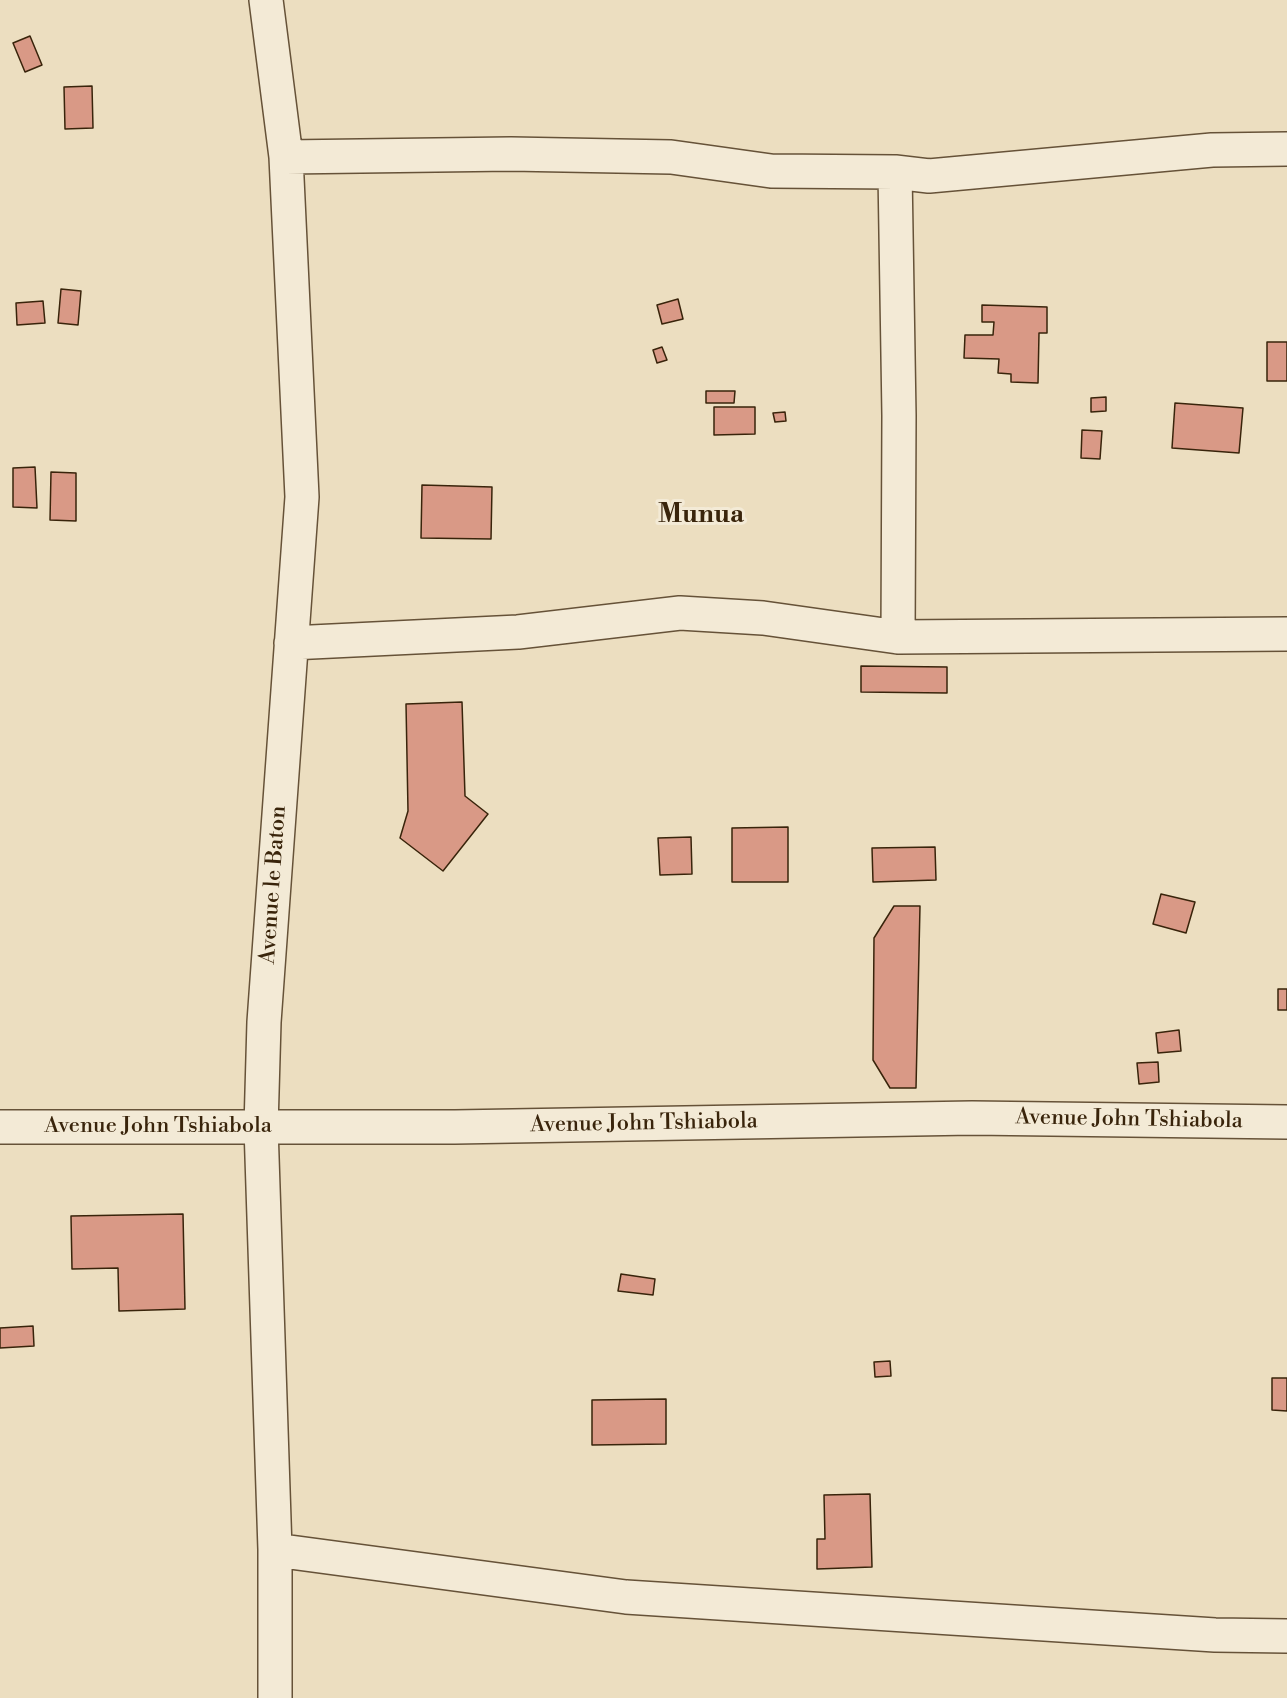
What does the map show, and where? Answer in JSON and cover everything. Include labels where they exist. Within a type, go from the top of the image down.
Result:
[{"type":"street","name":"Avenue le Baton","points":[[266,0],[286,157],[302,497],[264,1022],[261,1127],[275,1550],[275,1698]]},
{"type":"street","points":[[286,157],[511,154],[671,157],[771,171],[895,172],[929,176],[1212,150],[1287,149]]},
{"type":"street","points":[[895,172],[899,416],[898,637]]},
{"type":"street","points":[[291,643],[518,632],[680,613],[763,618],[898,637],[1287,634]]},
{"type":"street","name":"Avenue John Tshiabola","points":[[0,1127],[455,1127],[972,1118],[1287,1122]]},
{"type":"street","points":[[275,1550],[626,1597],[1203,1634],[1287,1636]]},
{"type":"building","points":[[30,36],[42,65],[25,72],[13,43]]},
{"type":"building","points":[[92,86],[93,128],[65,129],[64,87]]},
{"type":"building","points":[[61,289],[81,291],[78,325],[58,323]]},
{"type":"building","points":[[678,299],[683,319],[662,324],[657,305]]},
{"type":"building","points":[[43,301],[45,323],[17,325],[16,303]]},
{"type":"building","points":[[982,305],[1047,307],[1047,333],[1039,333],[1038,383],[1011,382],[1011,374],[998,373],[999,359],[964,358],[965,335],[993,335],[994,322],[982,322]]},
{"type":"building","points":[[1267,342],[1287,342],[1287,381],[1267,381]]},
{"type":"building","points":[[662,347],[667,360],[657,363],[653,350]]},
{"type":"building","points":[[706,391],[735,391],[734,403],[706,403]]},
{"type":"building","points":[[1106,397],[1106,411],[1091,412],[1091,398]]},
{"type":"building","points":[[1175,403],[1243,408],[1239,453],[1172,448]]},
{"type":"building","points":[[714,407],[755,407],[755,434],[714,435]]},
{"type":"building","points":[[785,412],[786,421],[775,422],[773,413]]},
{"type":"building","points":[[1082,430],[1102,431],[1100,459],[1081,458]]},
{"type":"building","points":[[35,467],[37,508],[13,507],[13,468]]},
{"type":"building","points":[[51,472],[76,473],[76,521],[50,520]]},
{"type":"building","points":[[422,485],[492,487],[491,539],[421,538]]},
{"type":"building","points":[[861,666],[947,667],[947,693],[861,692]]},
{"type":"building","points":[[462,702],[465,796],[488,814],[443,871],[400,838],[408,811],[406,704]]},
{"type":"building","points":[[788,827],[788,882],[732,882],[732,828]]},
{"type":"building","points":[[691,837],[692,874],[660,875],[658,838]]},
{"type":"building","points":[[935,847],[936,880],[873,882],[872,848]]},
{"type":"building","points":[[1161,894],[1195,902],[1186,933],[1153,924]]},
{"type":"building","points":[[894,906],[920,906],[916,1088],[890,1088],[873,1060],[874,938]]},
{"type":"building","points":[[1278,989],[1287,989],[1287,1010],[1278,1010]]},
{"type":"building","points":[[1179,1030],[1181,1051],[1158,1053],[1156,1033]]},
{"type":"building","points":[[1158,1062],[1159,1082],[1139,1084],[1137,1063]]},
{"type":"building","points":[[183,1214],[185,1309],[119,1311],[118,1268],[72,1269],[71,1216]]},
{"type":"building","points":[[621,1274],[655,1279],[653,1295],[618,1291]]},
{"type":"building","points":[[33,1326],[34,1346],[0,1348],[0,1328]]},
{"type":"building","points":[[890,1361],[891,1376],[875,1377],[874,1362]]},
{"type":"building","points":[[1272,1378],[1287,1378],[1287,1411],[1272,1410]]},
{"type":"building","points":[[666,1399],[666,1444],[592,1445],[592,1400]]},
{"type":"building","points":[[870,1494],[872,1567],[817,1569],[817,1539],[825,1539],[824,1495]]},
{"type":"district","name":"Munua","points":[[701,516]]}]
